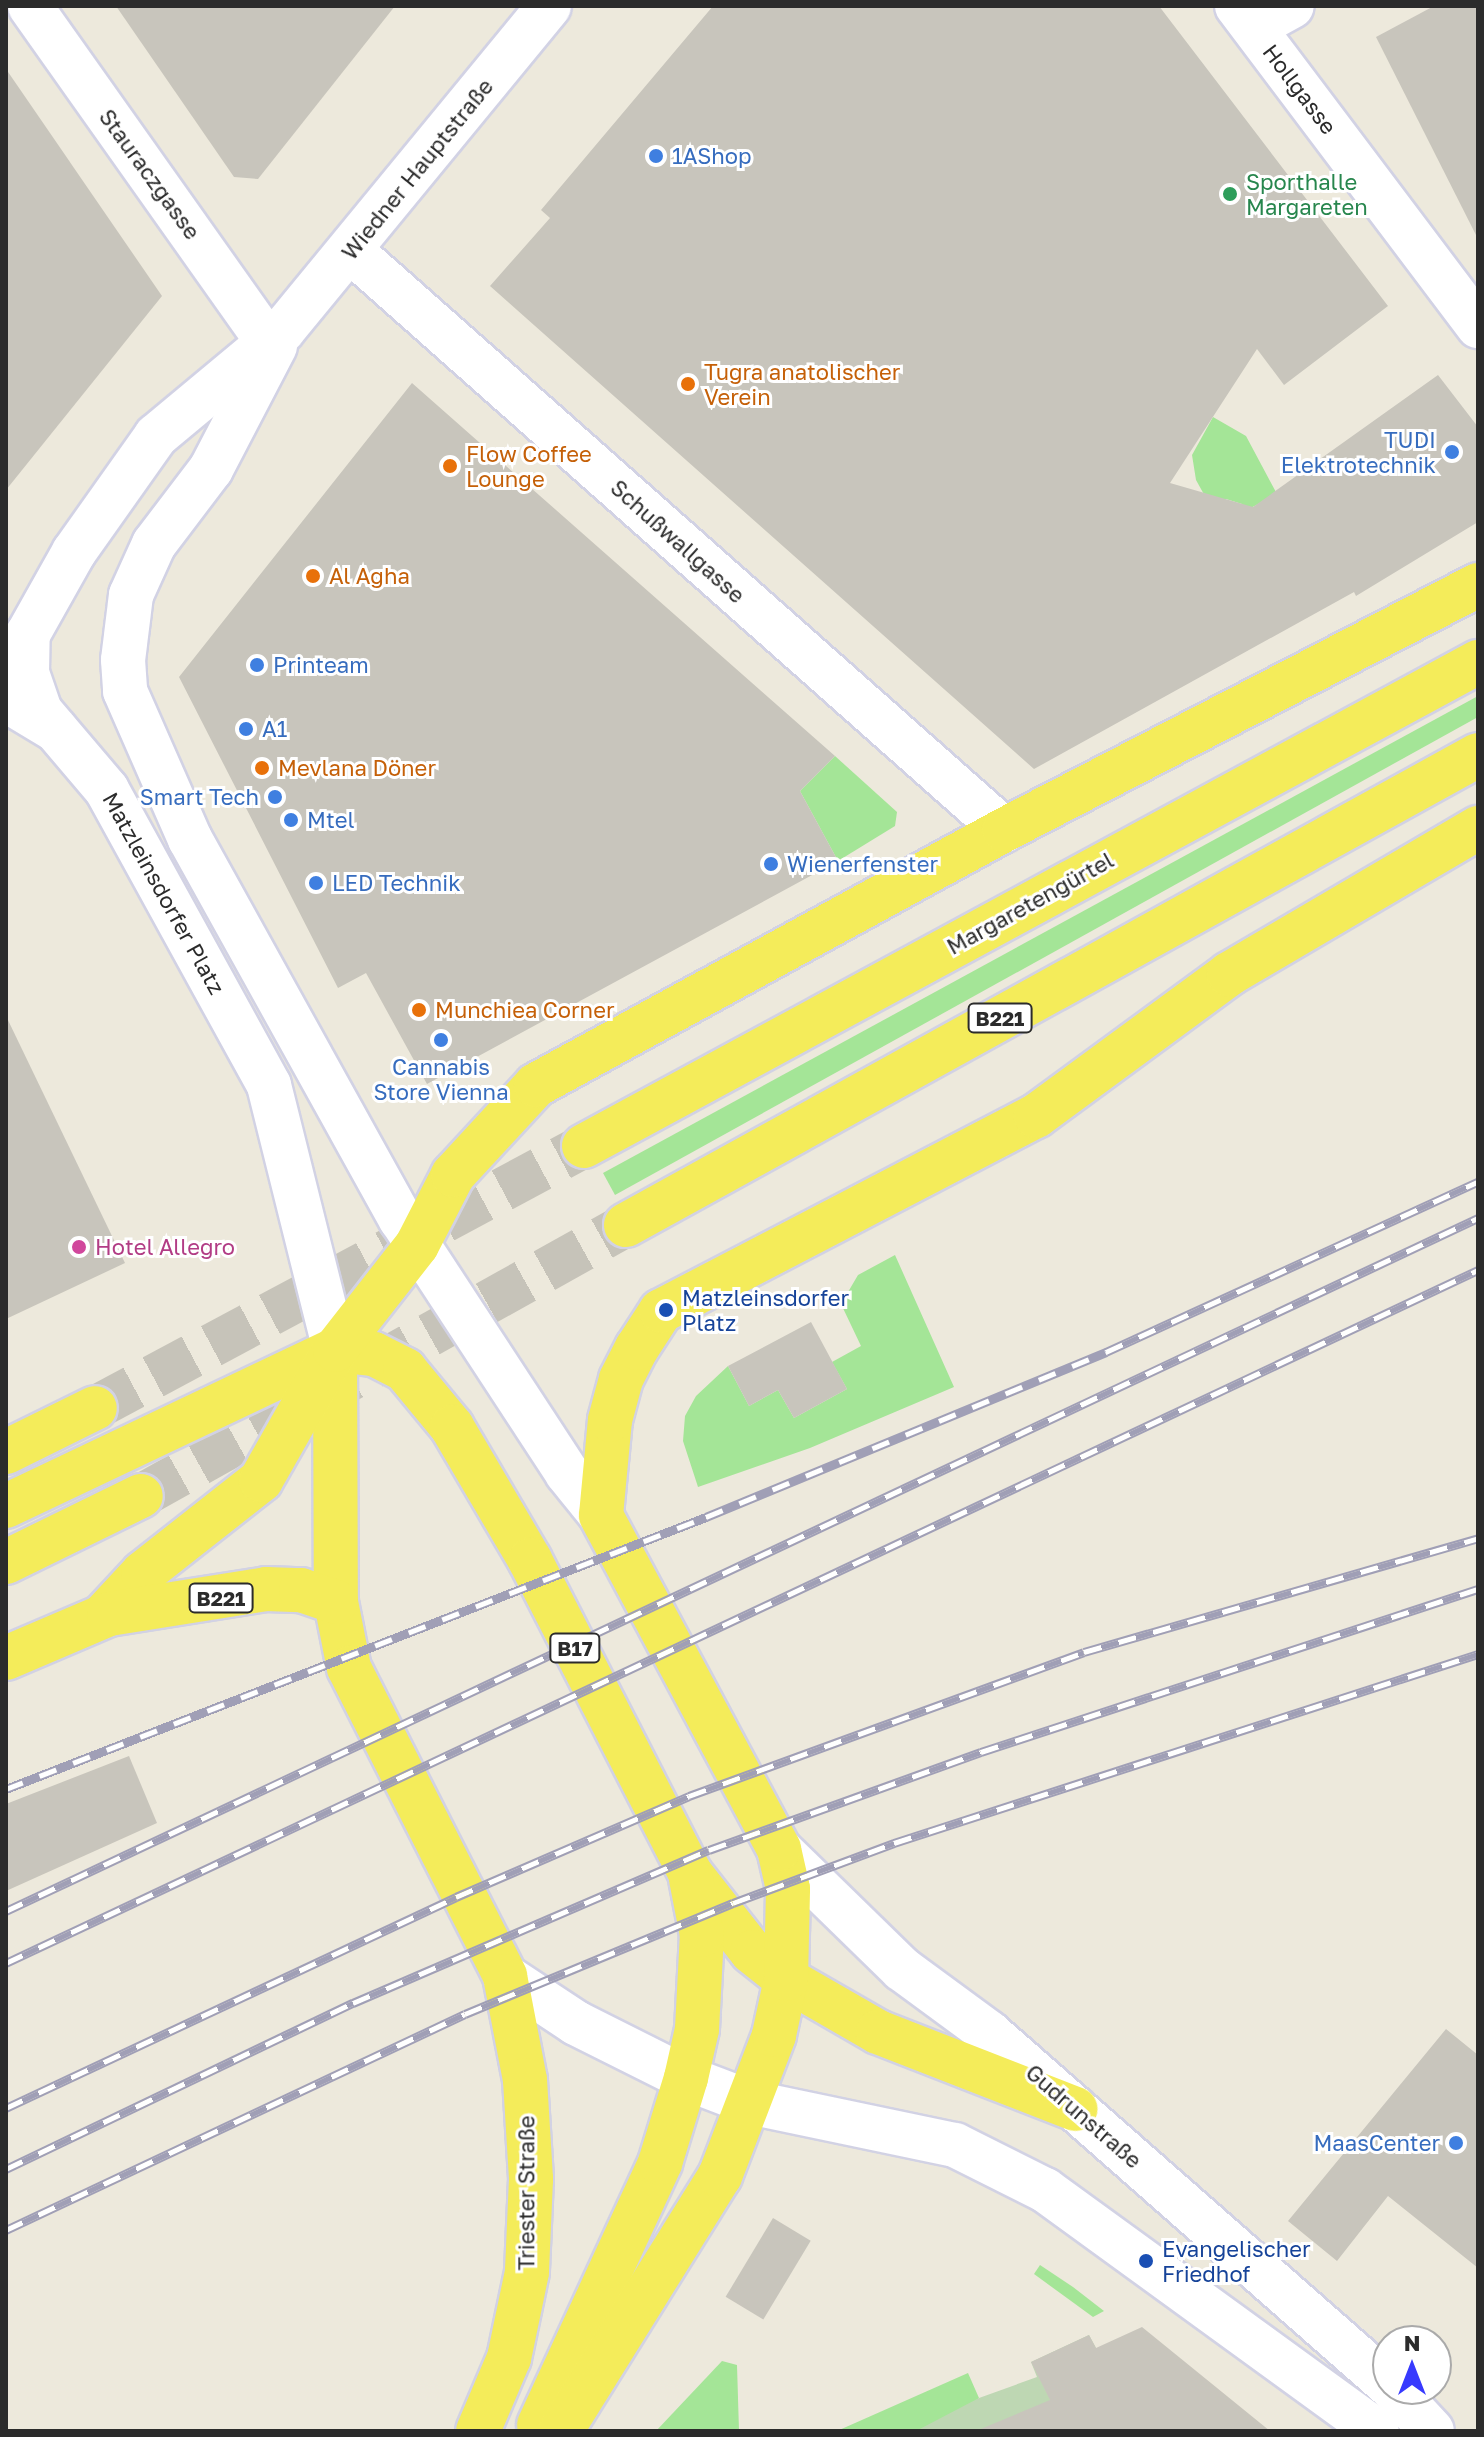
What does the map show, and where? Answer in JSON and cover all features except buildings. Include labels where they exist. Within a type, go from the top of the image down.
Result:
[{"type":"main road","name":"Stauraczgasse","points":[[30,6],[276,336]]},
{"type":"main road","name":"Wiedner Hauptstraße","points":[[74,552],[156,436],[276,336],[351,251],[549,6]]},
{"type":"main road","points":[[1246,17],[1292,6]]},
{"type":"main road","name":"Hollgasse","points":[[1246,17],[1478,326]]},
{"type":"main road","name":"Schußwallgasse","points":[[351,251],[1004,830]]},
{"type":"main road","name":"Wiedner Hauptstraße","points":[[276,336],[211,469],[154,544],[131,595],[123,660],[125,691],[190,839],[417,1245]]},
{"type":"main road","name":"Matzleinsdorfer Platz","points":[[74,552],[37,612],[25,656],[31,691],[56,730],[107,790],[269,1085],[335,1350],[336,1602],[349,1668],[505,1976],[519,2042]]},
{"type":"main road","points":[[104,1615],[143,1573],[261,1480],[335,1350],[417,1245],[453,1175],[517,1099],[536,1085],[1004,830],[1478,585]]},
{"type":"main road","name":"Margaretengürtel","points":[[584,1146],[1478,662]]},
{"type":"main road","name":"Matzleinsdorfer Platz","points":[[6,700],[56,730]]},
{"type":"main road","name":"B221","points":[[626,1225],[1478,755]]},
{"type":"main road","points":[[601,1515],[604,1457],[621,1379],[661,1311],[1036,1116],[1229,974],[1478,828]]},
{"type":"main road","points":[[417,1245],[567,1473],[601,1515],[779,1849],[788,1889],[786,1979],[749,2102],[720,2176],[561,2431]]},
{"type":"main road","points":[[6,1506],[335,1350]]},
{"type":"main road","name":"B17","points":[[335,1350],[374,1354],[405,1370],[452,1427],[530,1560],[690,1873],[702,1935],[697,2029],[686,2078],[660,2163],[536,2431]]},
{"type":"main road","points":[[6,1452],[95,1408]]},
{"type":"main road","points":[[6,1562],[141,1496]]},
{"type":"main road","name":"B221","points":[[6,1658],[104,1615],[266,1589],[301,1590],[336,1602]]},
{"type":"main road","name":"Gudrunstraße","points":[[779,1849],[902,1969],[989,2033],[1372,2370]]},
{"type":"main road","points":[[690,1873],[752,1952],[786,1979],[878,2032],[1076,2109]]},
{"type":"main road","name":"Matzleinsdorfer Platz","points":[[505,1976],[576,2023],[686,2078],[749,2102]]},
{"type":"main road","name":"Triester Straße","points":[[478,2431],[509,2358],[527,2272],[531,2179],[519,2042]]},
{"type":"main road","points":[[749,2102],[955,2145],[1045,2190],[1377,2431]]},
{"type":"main road","points":[[1408,2405],[1432,2431]]},
{"type":"green space","points":[[1213,417],[1246,436],[1277,494],[1245,511],[1242,504],[1226,499],[1211,507],[1196,480],[1192,455]]},
{"type":"green space","points":[[1478,696],[1478,717],[615,1195],[603,1173]]},
{"type":"green space","points":[[835,756],[897,812],[895,826],[838,861],[800,791]]},
{"type":"green space","points":[[895,1255],[954,1387],[810,1448],[698,1487],[683,1441],[685,1416],[696,1396],[728,1366],[749,1406],[778,1390],[794,1418],[847,1389],[832,1362],[861,1346],[841,1304],[858,1275]]},
{"type":"green space","points":[[1040,2265],[1104,2311],[1093,2317],[1034,2274]]},
{"type":"green space","points":[[1089,2335],[1096,2348],[1270,2431],[916,2431],[979,2398],[1037,2377],[1031,2362]]},
{"type":"green space","points":[[722,2361],[737,2365],[739,2431],[656,2431]]},
{"type":"green space","points":[[968,2373],[979,2398],[966,2408],[977,2431],[837,2431]]},
{"type":"tunnel","points":[[95,1408],[584,1146]]},
{"type":"tunnel","points":[[141,1496],[626,1225]]},
{"type":"railway","points":[[6,1789],[706,1517],[1106,1352],[1478,1182]]},
{"type":"railway","points":[[6,1911],[1478,1218]]},
{"type":"railway","points":[[6,1963],[1478,1270]]},
{"type":"railway","points":[[6,2108],[456,1897],[689,1796],[1084,1652],[1478,1538]]},
{"type":"railway","points":[[6,2169],[353,2003],[709,1850],[981,1752],[1478,1589]]},
{"type":"railway","points":[[6,2230],[465,2014],[733,1903],[894,1843],[1478,1654]]},
{"type":"place","name":"1AShop","points":[[656,156]]},
{"type":"place","name":"Sporthalle Margareten","points":[[1230,194]]},
{"type":"place","name":"Tugra anatolischer Verein","points":[[688,384]]},
{"type":"place","name":"TUDI Elektrotechnik","points":[[1452,452]]},
{"type":"place","name":"Flow Coffee Lounge","points":[[450,466]]},
{"type":"place","name":"Al Agha","points":[[313,576]]},
{"type":"place","name":"Printeam","points":[[257,665]]},
{"type":"place","name":"A1","points":[[246,729]]},
{"type":"place","name":"Mevlana Döner","points":[[262,768]]},
{"type":"place","name":"Smart Tech","points":[[275,797]]},
{"type":"place","name":"Mtel","points":[[291,820]]},
{"type":"place","name":"Wienerfenster","points":[[771,864]]},
{"type":"place","name":"LED Technik","points":[[316,883]]},
{"type":"place","name":"Munchiea Corner","points":[[419,1010]]},
{"type":"place","name":"Cannabis Store Vienna","points":[[441,1040]]},
{"type":"place","name":"Hotel Allegro","points":[[79,1247]]},
{"type":"place","name":"Matzleinsdorfer Platz","points":[[666,1310]]},
{"type":"place","name":"MaasCenter","points":[[1456,2143]]},
{"type":"place","name":"Evangelischer Friedhof","points":[[1146,2261]]}]
